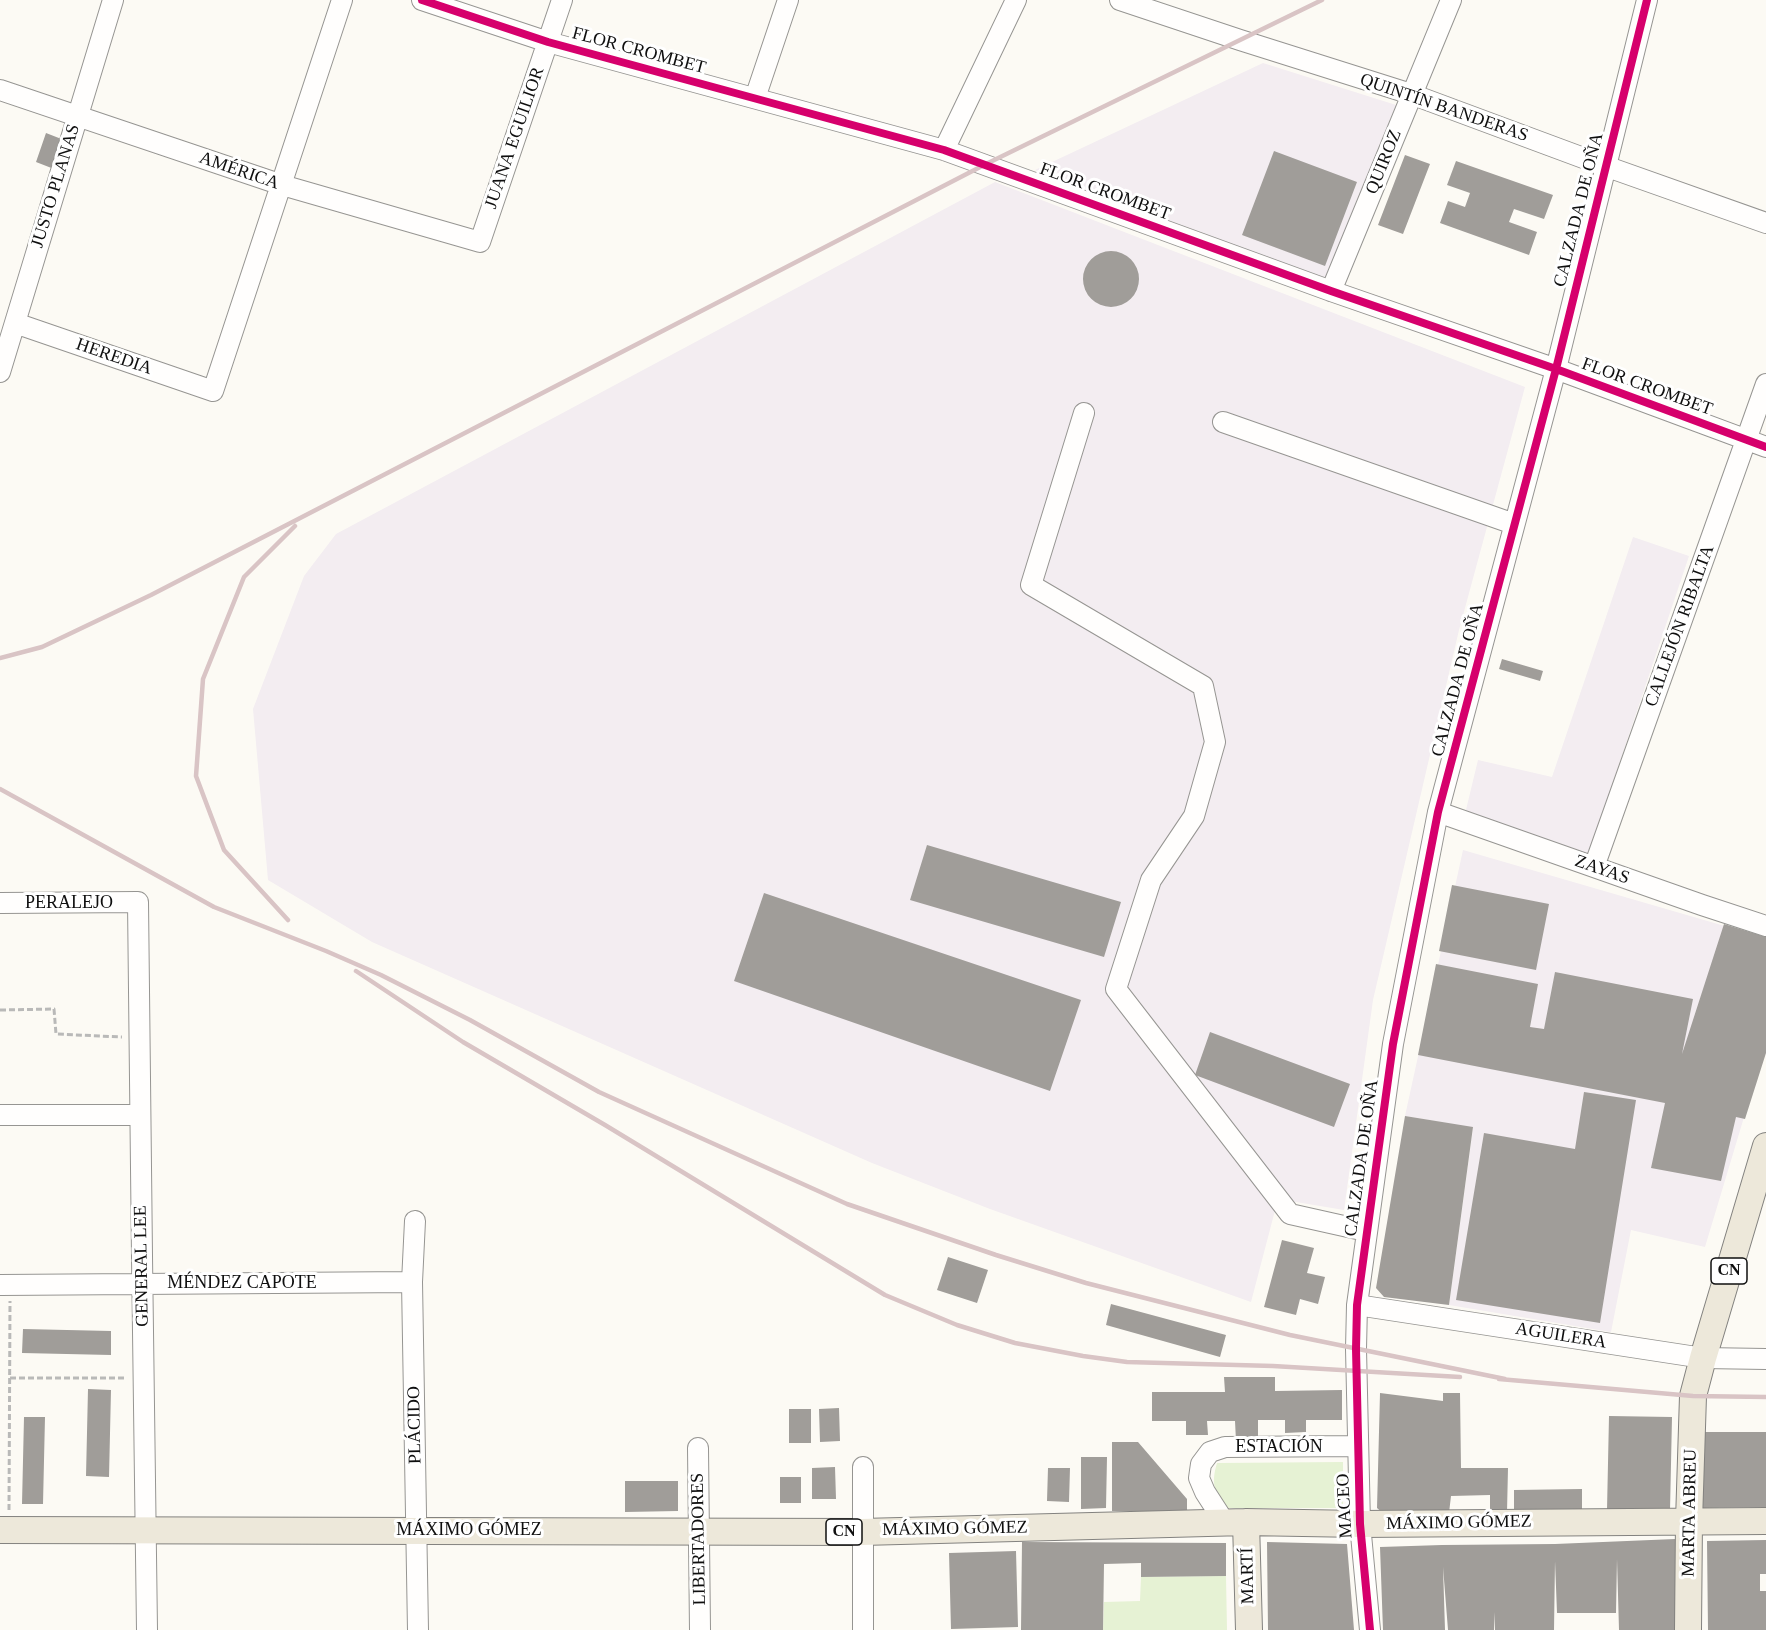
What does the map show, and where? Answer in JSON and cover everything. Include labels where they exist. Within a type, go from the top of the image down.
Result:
[{"type":"main road","name":"CN","points":[[1702,1358],[1765,1154]]},
{"type":"main road","name":"MARTA ABREU","points":[[1688,1630],[1693,1396],[1702,1358]]},
{"type":"main road","name":"MÁXIMO GÓMEZ","points":[[5,1530],[862,1532],[1235,1522],[1360,1524],[1766,1521]]},
{"type":"main road","name":"MARTÍ","points":[[1235,1522],[1248,1553],[1249,1630]]},
{"type":"street","name":"JUSTO PLANAS","points":[[0,372],[113,0]]},
{"type":"street","points":[[282,185],[342,0]]},
{"type":"street","name":"FLOR CROMBET","points":[[422,0],[548,42],[944,150],[1331,291],[1556,369],[1766,447]]},
{"type":"street","name":"JUANA EGUILIOR","points":[[480,242],[562,0]]},
{"type":"street","points":[[755,98],[788,0]]},
{"type":"street","points":[[944,150],[1016,0]]},
{"type":"street","name":"QUINTÍN BANDERAS","points":[[1120,0],[1411,94],[1605,166],[1766,222]]},
{"type":"street","name":"QUIROZ","points":[[1331,291],[1450,0]]},
{"type":"street","name":"CALZADA DE OÑA","points":[[1357,1379],[1357,1305],[1366,1231],[1393,1044],[1438,812],[1556,369],[1647,0]]},
{"type":"street","name":"AMÉRICA","points":[[0,90],[282,185],[480,242]]},
{"type":"street","name":"HEREDIA","points":[[15,323],[213,391],[282,185]]},
{"type":"street","name":"CALLEJÓN RIBALTA","points":[[1594,867],[1766,384]]},
{"type":"street","points":[[1084,413],[1031,585],[1203,686],[1215,742],[1194,816],[1151,879],[1116,989],[1290,1214],[1366,1231]]},
{"type":"street","points":[[1223,422],[1514,524]]},
{"type":"street","name":"ZAYAS","points":[[1438,812],[1766,926]]},
{"type":"street","name":"PERALEJO","points":[[0,903],[138,902]]},
{"type":"street","name":"GENERAL LEE","points":[[138,902],[147,1630]]},
{"type":"street","points":[[0,1115],[140,1115]]},
{"type":"street","name":"PLÁCIDO","points":[[415,1221],[412,1282],[418,1630]]},
{"type":"street","name":"MÉNDEZ CAPOTE","points":[[5,1285],[412,1282]]},
{"type":"street","name":"AGUILERA","points":[[1357,1305],[1702,1358],[1766,1359]]},
{"type":"street","name":"MACEO","points":[[1357,1379],[1360,1524],[1370,1630]]},
{"type":"street","name":"ESTACIÓN","points":[[1235,1522],[1205,1492],[1199,1478],[1201,1464],[1210,1452],[1225,1447],[1358,1446]]},
{"type":"street","name":"LIBERTADORES","points":[[698,1448],[700,1630]]},
{"type":"street","points":[[863,1467],[863,1630]]},
{"type":"street","points":[[1195,1524],[1203,1513],[1205,1492]]},
{"type":"path","points":[[0,1010],[54,1009],[56,1034],[139,1038]]},
{"type":"path","points":[[5,1285],[10,1378],[5,1530]]},
{"type":"path","points":[[10,1378],[144,1377]]},
{"type":"shaded area","points":[[1263,63],[1396,105],[1325,279],[1035,170]]},
{"type":"shaded area","points":[[995,182],[1525,387],[1459,630],[1373,1000],[1344,1210],[1278,1199],[1251,1302],[990,1209],[872,1163],[372,942],[268,880],[253,709],[304,576],[336,534]]},
{"type":"shaded area","points":[[1633,537],[1689,556],[1589,854],[1465,814],[1478,760],[1552,777]]},
{"type":"shaded area","points":[[1463,850],[1766,938],[1766,1044],[1705,1247],[1631,1230],[1611,1332],[1449,1305],[1473,1128],[1405,1116]]},
{"type":"green space","points":[[1343,1462],[1343,1508],[1226,1508],[1215,1487],[1214,1476],[1217,1463]]},
{"type":"green space","points":[[1226,1576],[1227,1630],[1103,1630],[1104,1602],[1140,1601],[1141,1577]]},
{"type":"building","points":[[46,133],[64,140],[54,169],[36,162]]},
{"type":"building","points":[[1274,151],[1357,182],[1325,266],[1242,235]]},
{"type":"building","points":[[1405,155],[1430,164],[1403,234],[1378,225]]},
{"type":"building","points":[[1456,161],[1553,195],[1544,219],[1514,209],[1509,222],[1537,232],[1529,255],[1440,223],[1448,201],[1465,207],[1470,193],[1447,185]]},
{"type":"building","points":[[1111,251],[1122,253],[1131,259],[1137,268],[1139,279],[1137,290],[1131,299],[1122,305],[1111,307],[1100,305],[1091,299],[1085,290],[1083,279],[1085,268],[1091,259],[1100,253]]},
{"type":"building","points":[[1502,659],[1543,671],[1540,681],[1499,669]]},
{"type":"building","points":[[927,845],[1121,902],[1104,957],[910,900]]},
{"type":"building","points":[[1452,885],[1549,904],[1536,970],[1439,951]]},
{"type":"building","points":[[764,893],[1081,1000],[1050,1091],[734,981]]},
{"type":"building","points":[[1724,924],[1766,937],[1766,1053],[1745,1119],[1736,1117],[1721,1181],[1651,1168],[1665,1103],[1418,1055],[1436,964],[1538,984],[1530,1027],[1544,1029],[1555,972],[1693,999],[1682,1054]]},
{"type":"building","points":[[1210,1032],[1350,1084],[1334,1127],[1195,1075]]},
{"type":"building","points":[[1584,1092],[1636,1100],[1600,1323],[1456,1300],[1484,1133],[1575,1149]]},
{"type":"building","points":[[1405,1116],[1473,1127],[1449,1305],[1384,1297],[1376,1288]]},
{"type":"building","points":[[1282,1240],[1314,1248],[1307,1273],[1325,1277],[1318,1304],[1300,1299],[1296,1315],[1264,1307]]},
{"type":"building","points":[[948,1257],[988,1270],[977,1303],[937,1290]]},
{"type":"building","points":[[1111,1304],[1226,1335],[1220,1357],[1106,1325]]},
{"type":"building","points":[[23,1329],[111,1331],[111,1355],[22,1353]]},
{"type":"building","points":[[1224,1377],[1275,1377],[1275,1391],[1342,1390],[1342,1420],[1306,1420],[1306,1432],[1285,1433],[1285,1420],[1258,1420],[1258,1441],[1236,1441],[1235,1421],[1207,1421],[1208,1435],[1186,1435],[1186,1421],[1152,1421],[1152,1392],[1225,1392]]},
{"type":"building","points":[[88,1389],[111,1390],[109,1477],[86,1476]]},
{"type":"building","points":[[1380,1393],[1443,1401],[1443,1393],[1460,1393],[1461,1468],[1508,1468],[1507,1512],[1490,1513],[1490,1495],[1451,1496],[1449,1513],[1385,1515],[1377,1508]]},
{"type":"building","points":[[839,1408],[840,1441],[820,1442],[819,1409]]},
{"type":"building","points":[[789,1409],[811,1409],[811,1443],[789,1443]]},
{"type":"building","points":[[1609,1416],[1672,1417],[1670,1511],[1607,1510]]},
{"type":"building","points":[[24,1417],[45,1417],[43,1504],[22,1504]]},
{"type":"building","points":[[1703,1432],[1766,1432],[1766,1507],[1703,1508]]},
{"type":"building","points":[[1112,1442],[1138,1442],[1187,1499],[1187,1511],[1112,1511]]},
{"type":"building","points":[[1081,1457],[1107,1457],[1106,1508],[1081,1509]]},
{"type":"building","points":[[835,1467],[836,1499],[812,1499],[812,1468]]},
{"type":"building","points":[[1048,1468],[1070,1468],[1069,1502],[1047,1501]]},
{"type":"building","points":[[780,1477],[801,1477],[801,1503],[780,1503]]},
{"type":"building","points":[[625,1481],[678,1481],[678,1511],[625,1512]]},
{"type":"building","points":[[1582,1489],[1582,1510],[1514,1512],[1514,1490]]},
{"type":"building","points":[[1675,1539],[1678,1630],[1619,1630],[1617,1559],[1616,1613],[1557,1613],[1555,1561],[1554,1630],[1495,1630],[1494,1612],[1494,1630],[1448,1630],[1443,1567],[1445,1630],[1383,1630],[1380,1547]]},
{"type":"building","points":[[1766,1540],[1766,1574],[1760,1574],[1760,1591],[1766,1591],[1766,1630],[1708,1630],[1707,1541]]},
{"type":"building","points":[[1022,1542],[1226,1543],[1226,1576],[1141,1577],[1141,1563],[1104,1564],[1103,1630],[1021,1630]]},
{"type":"building","points":[[1267,1542],[1347,1544],[1354,1630],[1268,1630]]},
{"type":"building","points":[[1016,1551],[1018,1627],[951,1629],[949,1553]]},
{"type":"railway","points":[[0,658],[42,647],[151,595],[986,164],[1322,0]]},
{"type":"railway","points":[[288,920],[224,850],[196,776],[203,679],[244,577],[295,526]]},
{"type":"railway","points":[[0,789],[214,907],[381,975],[470,1020],[599,1092],[847,1204],[1086,1283],[1290,1335],[1505,1379]]},
{"type":"railway","points":[[356,971],[463,1042],[605,1125],[885,1295],[957,1325],[1015,1343],[1127,1362],[1273,1366],[1460,1377]]},
{"type":"railway","points":[[1499,1379],[1693,1396],[1766,1397]]},
{"type":"cycle path","points":[[422,0],[548,42],[944,150],[1331,291],[1556,369],[1766,447]]},
{"type":"cycle path","points":[[1370,1630],[1360,1524],[1357,1305],[1393,1044],[1438,812],[1556,369],[1647,0]]}]
